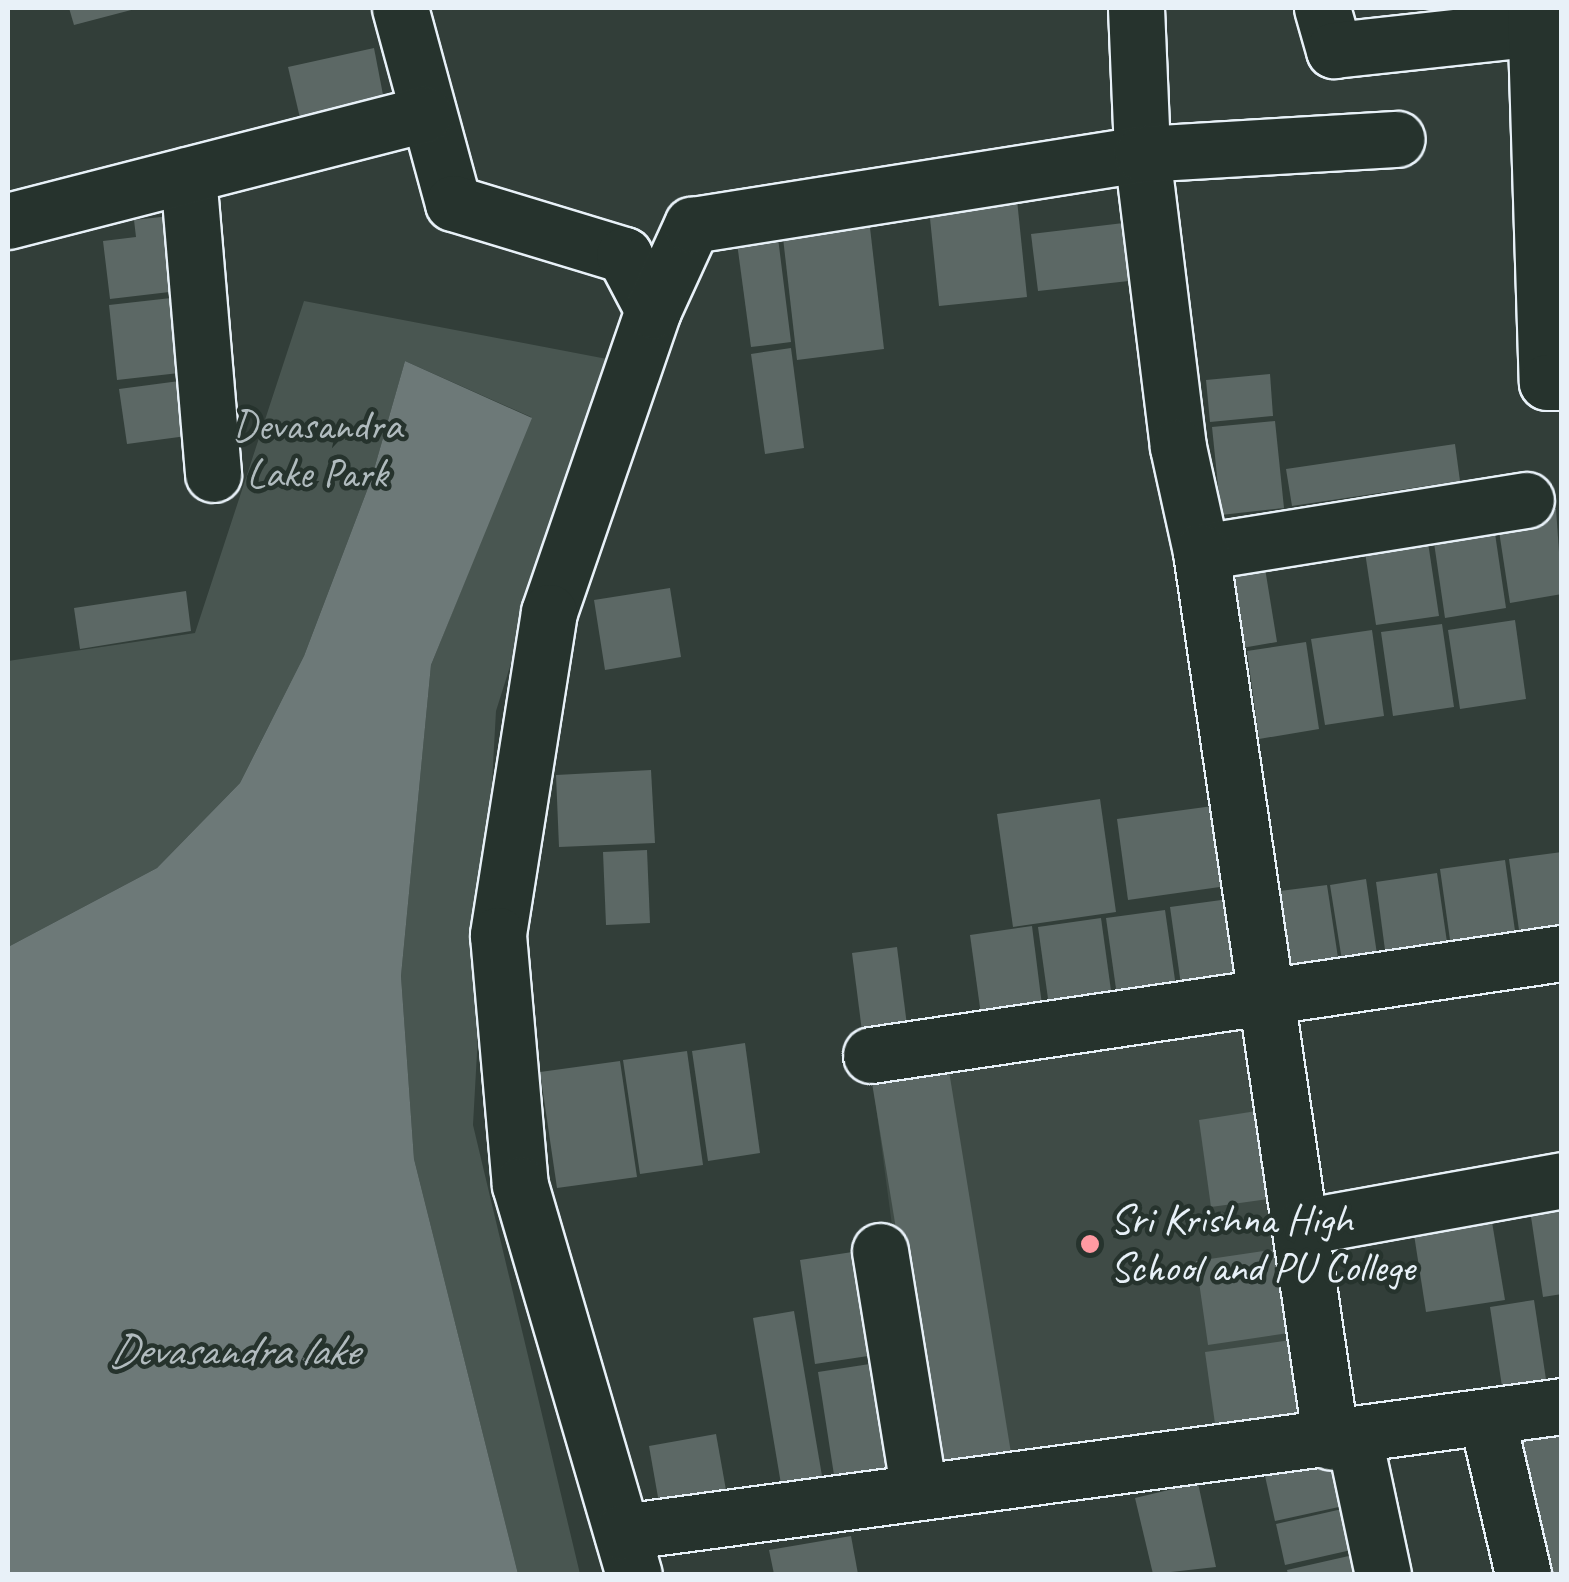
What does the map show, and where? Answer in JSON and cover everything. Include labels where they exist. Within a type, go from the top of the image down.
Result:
[{"type":"street","points":[[400,8],[424,114],[454,203],[624,255],[653,310]]},
{"type":"street","points":[[1136,8],[1142,154],[1178,447],[1202,552],[1271,996],[1302,1227],[1342,1440],[1383,1574]]},
{"type":"street","points":[[1322,8],[1334,50],[1536,18],[1548,382],[1562,382]]},
{"type":"street","points":[[8,221],[424,114]]},
{"type":"street","points":[[1397,138],[1142,154],[692,224],[653,310],[549,612],[498,935],[520,1185],[628,1554],[920,1492],[1342,1440],[1562,1406]]},
{"type":"street","points":[[188,175],[213,474]]},
{"type":"street","points":[[1202,552],[1526,500]]},
{"type":"street","points":[[871,1055],[1562,953]]},
{"type":"street","points":[[1302,1227],[1562,1180]]},
{"type":"street","points":[[880,1250],[920,1492]]},
{"type":"street","points":[[1486,1419],[1524,1574]]},
{"type":"shaded area","name":"Sri Krishna High School and PU College","points":[[1257,1017],[1309,1419],[925,1471],[871,1069]]},
{"type":"green space","name":"Devasandra Lake Park","points":[[304,301],[607,359],[496,711],[473,1125],[580,1574],[518,1574],[414,1159],[401,976],[431,665],[531,417],[405,361],[371,480],[304,656],[240,783],[157,868],[8,947],[8,661],[195,633]]},
{"type":"water","name":"Devasandra lake","points":[[405,361],[532,418],[431,665],[401,976],[414,1159],[518,1574],[8,1574],[8,947],[157,868],[240,783],[304,656],[371,480]]},
{"type":"building","points":[[69,8],[135,8],[135,9],[74,25]]},
{"type":"building","points":[[374,48],[384,100],[300,118],[288,67]]},
{"type":"building","points":[[1016,190],[1027,297],[939,306],[928,199]]},
{"type":"building","points":[[170,216],[178,291],[110,299],[103,241],[136,237],[134,220]]},
{"type":"building","points":[[869,219],[884,349],[797,360],[782,229]]},
{"type":"building","points":[[1132,222],[1138,280],[1038,291],[1031,234]]},
{"type":"building","points":[[778,238],[791,342],[751,347],[737,243]]},
{"type":"building","points":[[180,297],[188,372],[117,380],[109,305]]},
{"type":"building","points":[[791,348],[804,448],[765,454],[751,354]]},
{"type":"building","points":[[1270,374],[1273,416],[1210,422],[1206,380]]},
{"type":"building","points":[[187,380],[194,435],[127,444],[119,389]]},
{"type":"building","points":[[1275,421],[1284,508],[1221,515],[1212,427]]},
{"type":"building","points":[[1455,444],[1460,481],[1292,506],[1286,469]]},
{"type":"building","points":[[1556,509],[1562,594],[1510,603],[1497,518]]},
{"type":"building","points":[[1493,520],[1506,608],[1445,618],[1432,529]]},
{"type":"building","points":[[1426,529],[1439,616],[1376,625],[1363,539]]},
{"type":"building","points":[[1263,556],[1277,642],[1242,648],[1229,562]]},
{"type":"building","points":[[670,588],[681,657],[605,670],[594,600]]},
{"type":"building","points":[[186,591],[191,631],[80,649],[74,608]]},
{"type":"building","points":[[1515,620],[1526,699],[1460,709],[1448,630]]},
{"type":"building","points":[[1442,624],[1454,707],[1393,716],[1381,632]]},
{"type":"building","points":[[1372,630],[1384,716],[1325,725],[1311,639]]},
{"type":"building","points":[[1306,642],[1319,729],[1259,739],[1247,651]]},
{"type":"building","points":[[651,770],[655,843],[559,847],[556,775]]},
{"type":"building","points":[[1100,799],[1116,912],[1013,927],[997,814]]},
{"type":"building","points":[[1235,803],[1248,883],[1128,900],[1117,819]]},
{"type":"building","points":[[647,850],[650,923],[606,925],[603,852]]},
{"type":"building","points":[[1562,852],[1562,938],[1521,944],[1509,859]]},
{"type":"building","points":[[1505,860],[1517,945],[1452,954],[1440,869]]},
{"type":"building","points":[[1437,873],[1449,956],[1387,965],[1376,882]]},
{"type":"building","points":[[1366,879],[1379,968],[1344,973],[1330,885]]},
{"type":"building","points":[[1327,885],[1340,971],[1293,978],[1280,891]]},
{"type":"building","points":[[1236,898],[1248,983],[1182,992],[1170,907]]},
{"type":"building","points":[[1165,910],[1177,994],[1118,1003],[1106,918]]},
{"type":"building","points":[[1101,918],[1113,1005],[1050,1013],[1038,927]]},
{"type":"building","points":[[1032,926],[1043,1013],[982,1022],[970,935]]},
{"type":"building","points":[[897,947],[908,1033],[863,1039],[852,953]]},
{"type":"building","points":[[745,1043],[760,1153],[708,1161],[692,1051]]},
{"type":"building","points":[[687,1051],[703,1165],[640,1174],[623,1060]]},
{"type":"building","points":[[620,1061],[637,1177],[557,1188],[540,1072]]},
{"type":"building","points":[[949,1071],[1011,1453],[935,1466],[872,1083]]},
{"type":"building","points":[[1263,1110],[1276,1198],[1211,1207],[1199,1120]]},
{"type":"building","points":[[1562,1206],[1562,1294],[1543,1297],[1530,1210]]},
{"type":"building","points":[[1491,1216],[1505,1300],[1426,1312],[1413,1228]]},
{"type":"building","points":[[1283,1248],[1295,1332],[1208,1345],[1196,1261]]},
{"type":"building","points":[[872,1249],[888,1353],[815,1364],[800,1260]]},
{"type":"building","points":[[1534,1300],[1547,1386],[1503,1393],[1490,1307]]},
{"type":"building","points":[[794,1311],[822,1476],[781,1484],[753,1318]]},
{"type":"building","points":[[1298,1339],[1309,1418],[1216,1431],[1205,1352]]},
{"type":"building","points":[[889,1361],[905,1465],[834,1475],[818,1372]]},
{"type":"building","points":[[1562,1427],[1562,1574],[1542,1574],[1510,1440]]},
{"type":"building","points":[[716,1434],[726,1490],[659,1503],[649,1446]]},
{"type":"building","points":[[1338,1459],[1348,1505],[1275,1521],[1265,1476]]},
{"type":"building","points":[[1198,1483],[1216,1567],[1153,1574],[1135,1498]]},
{"type":"building","points":[[1351,1507],[1360,1548],[1285,1565],[1276,1524]]},
{"type":"building","points":[[851,1536],[858,1574],[774,1574],[769,1550]]},
{"type":"building","points":[[1362,1553],[1367,1574],[1288,1574],[1287,1570]]},
{"type":"place","name":"Sri Krishna High School and PU College","points":[[1090,1244]]}]
